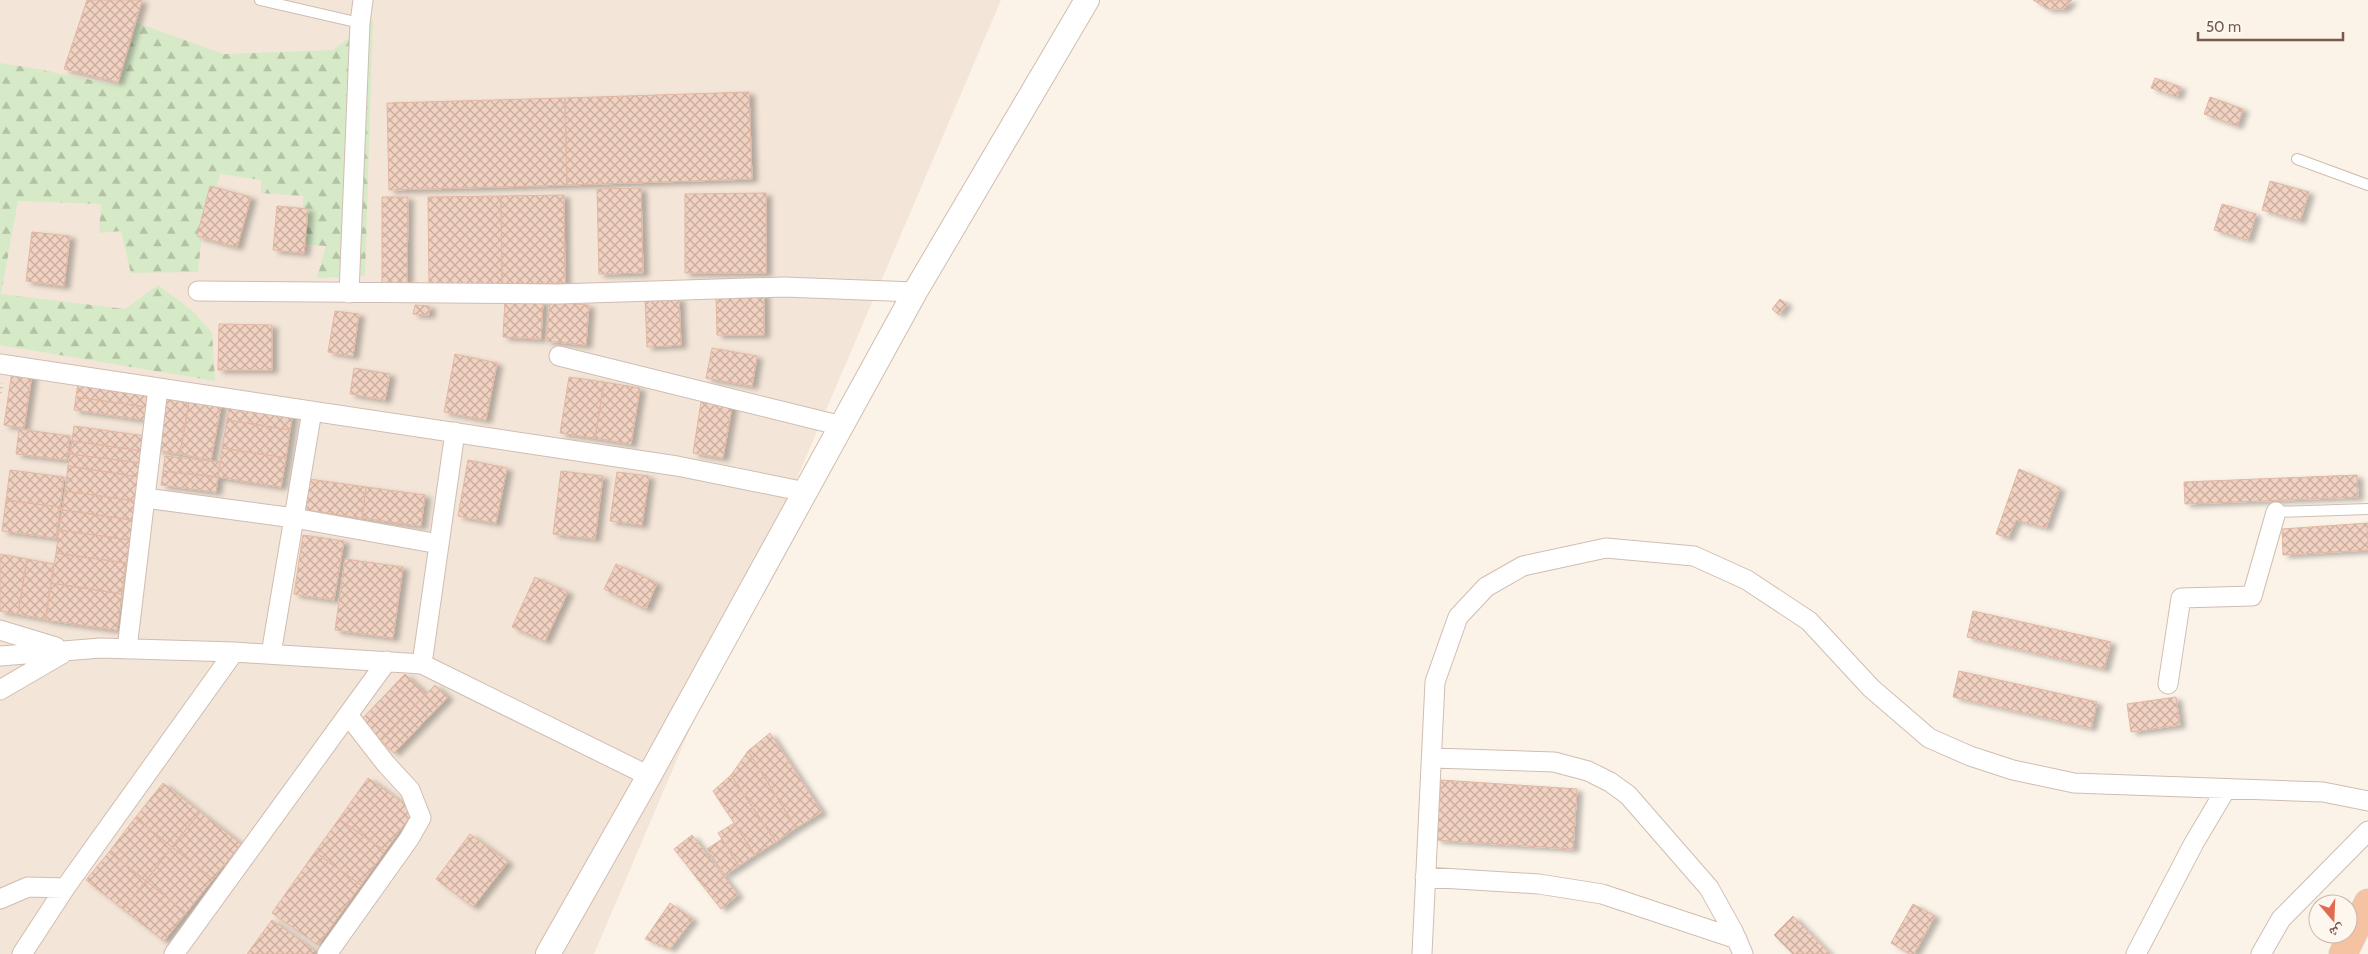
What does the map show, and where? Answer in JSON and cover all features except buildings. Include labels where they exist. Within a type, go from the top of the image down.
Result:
[{"type":"highway","points":[[2343,954],[2368,903]]},
{"type":"street","points":[[349,292],[360,23],[363,0]]},
{"type":"street","points":[[548,954],[649,776],[915,292],[1087,0]]},
{"type":"street","points":[[198,291],[558,294],[784,287],[915,292]]},
{"type":"street","points":[[559,356],[842,426]]},
{"type":"street","points":[[0,364],[677,466],[806,492]]},
{"type":"street","points":[[127,649],[158,388]]},
{"type":"street","points":[[271,654],[312,411]]},
{"type":"street","points":[[422,664],[455,432]]},
{"type":"street","points":[[145,498],[294,518],[439,544]]},
{"type":"street","points":[[2168,684],[2181,598],[2252,596],[2276,512]]},
{"type":"street","points":[[1422,954],[1433,758],[1435,682],[1458,617],[1486,587],[1523,566],[1606,548],[1694,556],[1748,580],[1809,621],[1871,688],[1929,738],[1970,756],[2013,770],[2074,782],[2323,792],[2368,801]]},
{"type":"street","points":[[0,630],[67,651]]},
{"type":"street","points":[[0,656],[127,649],[234,652],[422,664],[649,776]]},
{"type":"street","points":[[0,690],[67,651]]},
{"type":"street","points":[[22,954],[64,888],[234,652]]},
{"type":"street","points":[[174,954],[387,661]]},
{"type":"street","points":[[327,954],[409,839],[421,818],[410,790],[386,764],[348,715]]},
{"type":"street","points":[[1433,758],[1554,762],[1588,771],[1610,782],[1628,796],[1709,888],[1740,947]]},
{"type":"street","points":[[2136,954],[2194,843],[2226,789]]},
{"type":"street","points":[[2261,954],[2281,919],[2368,831]]},
{"type":"street","points":[[1425,877],[1539,884],[1602,894],[1740,947]]},
{"type":"street","points":[[0,898],[28,887],[64,888]]},
{"type":"lane","points":[[260,0],[360,23]]},
{"type":"lane","points":[[2297,160],[2368,185]]},
{"type":"lane","points":[[2276,512],[2368,509]]},
{"type":"shaded area","points":[[0,0],[1001,0],[594,954],[0,954]]},
{"type":"green space","points":[[373,19],[365,276],[317,278],[326,246],[304,244],[303,196],[261,193],[261,180],[220,174],[202,234],[198,272],[131,273],[121,231],[99,233],[101,204],[18,201],[1,294],[125,309],[158,285],[194,312],[212,333],[215,381],[0,345],[0,63],[119,85],[137,23],[224,54],[333,50]]}]
